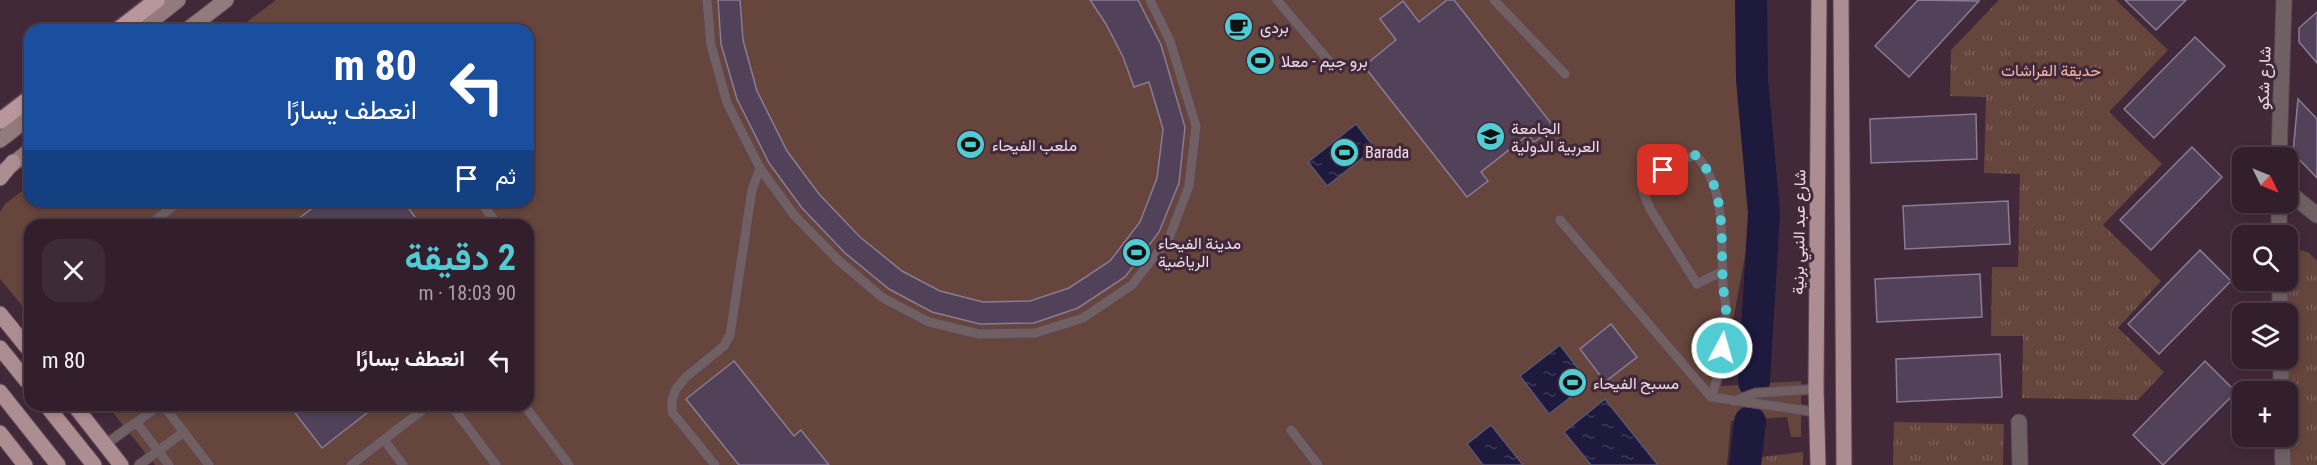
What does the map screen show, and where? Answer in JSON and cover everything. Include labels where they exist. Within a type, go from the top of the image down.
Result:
[{"type":"highway","points":[[126,24],[157,0]]},
{"type":"highway","points":[[0,121],[24,103]]},
{"type":"main road","points":[[148,24],[178,0]]},
{"type":"main road","points":[[195,24],[226,0]]},
{"type":"main road","name":"شارع عبد النبي برنية","points":[[1818,465],[1816,389],[1819,0]]},
{"type":"main road","points":[[1842,0],[1844,465]]},
{"type":"main road","points":[[0,140],[24,122]]},
{"type":"main road","points":[[0,176],[24,154]]},
{"type":"main road","points":[[0,314],[24,344]]},
{"type":"main road","points":[[0,348],[24,378]]},
{"type":"main road","points":[[0,392],[58,465]]},
{"type":"main road","points":[[51,411],[94,465]]},
{"type":"main road","points":[[79,411],[121,465]]},
{"type":"main road","points":[[0,433],[25,465]]},
{"type":"street","name":"شارع شكو","points":[[2279,147],[2284,0]]},
{"type":"street","points":[[2298,200],[2317,215]]},
{"type":"street","points":[[2019,422],[2020,465]]},
{"type":"street","points":[[2282,447],[2283,465]]},
{"type":"lane","points":[[707,0],[711,45],[727,103],[760,168],[794,215],[838,260],[884,298],[929,322],[979,334],[1035,333],[1083,318],[1132,285],[1168,237],[1189,186],[1196,126],[1170,41],[1150,0]]},
{"type":"lane","points":[[1277,0],[1328,60]]},
{"type":"lane","points":[[1494,0],[1565,74]]},
{"type":"lane","points":[[1711,398],[1717,383],[1726,310],[1723,243],[1717,192],[1707,168],[1696,155],[1673,162],[1653,179],[1643,192],[1650,209],[1697,284],[1723,271]]},
{"type":"lane","points":[[715,465],[672,411],[672,400],[676,389],[686,377],[724,346],[730,335],[752,190],[760,168]]},
{"type":"lane","points":[[157,219],[172,207]]},
{"type":"lane","points":[[1560,220],[1711,398],[1816,412]]},
{"type":"lane","points":[[1734,401],[1756,393],[1816,389]]},
{"type":"lane","points":[[106,444],[154,411]]},
{"type":"lane","points":[[167,411],[209,465]]},
{"type":"lane","points":[[351,465],[421,411]]},
{"type":"lane","points":[[456,411],[496,465]]},
{"type":"lane","points":[[528,411],[569,465]]},
{"type":"lane","points":[[137,423],[169,465]]},
{"type":"lane","points":[[1291,430],[1318,465]]},
{"type":"lane","points":[[139,465],[184,432]]},
{"type":"lane","points":[[384,440],[403,465]]},
{"type":"green space","name":"مدينة الفيحاء الرياضية","points":[[276,0],[1740,0],[1740,79],[1753,213],[1721,386],[1801,381],[1801,437],[1791,437],[1787,417],[1731,421],[1727,465],[155,465],[112,411],[534,411],[534,219],[24,219],[24,308],[0,279],[0,212],[5,204],[24,190],[24,207],[534,207],[534,24],[244,24]]},
{"type":"green space","name":"حديقة الفراشات","points":[[1999,0],[2116,0],[2168,50],[2109,112],[2162,164],[2103,225],[2161,281],[2118,328],[2164,372],[2138,400],[2022,398],[2023,336],[1991,336],[1992,267],[2018,267],[2020,174],[1984,173],[1986,97],[1950,96],[1951,50]]},
{"type":"green space","points":[[2298,250],[2308,252],[2317,261],[2317,465],[2287,465],[2287,447],[2298,447],[2298,381],[2287,381],[2287,369],[2298,369],[2298,303],[2288,303],[2288,291],[2298,291]]},
{"type":"green space","points":[[1894,422],[2004,424],[2003,465],[1893,465]]},
{"type":"green space","points":[[1803,452],[1803,465],[1754,465],[1753,458]]},
{"type":"water","points":[[1356,124],[1375,148],[1327,186],[1308,162]]},
{"type":"water","points":[[1560,345],[1589,383],[1549,414],[1520,376]]},
{"type":"water","points":[[1605,399],[1658,465],[1591,465],[1564,432]]},
{"type":"water","points":[[1491,425],[1523,465],[1483,465],[1467,444]]},
{"type":"building","points":[[718,0],[740,0],[743,40],[757,91],[787,151],[819,194],[860,237],[902,271],[940,291],[983,302],[1030,301],[1069,288],[1110,261],[1140,222],[1157,178],[1163,129],[1149,82],[1134,87],[1123,57],[1106,24],[1090,0],[1138,0],[1161,45],[1185,127],[1179,183],[1159,232],[1125,277],[1078,308],[1034,323],[980,324],[932,312],[889,289],[845,253],[802,208],[769,163],[737,99],[721,44]]},
{"type":"building","points":[[1447,0],[1454,0],[1554,127],[1534,142],[1528,135],[1481,172],[1488,181],[1467,197],[1364,66],[1396,40],[1380,19],[1403,1],[1419,22]]},
{"type":"building","points":[[1918,0],[1979,1],[1909,77],[1875,46]]},
{"type":"building","points":[[2125,0],[2186,0],[2156,30]]},
{"type":"building","points":[[2317,12],[2317,63],[2299,42],[2299,28]]},
{"type":"building","points":[[2195,37],[2225,66],[2154,138],[2124,109]]},
{"type":"building","points":[[2298,99],[2317,119],[2317,178],[2298,158],[2298,147],[2294,147]]},
{"type":"building","points":[[1976,114],[1977,159],[1871,163],[1870,119]]},
{"type":"building","points":[[2192,147],[2222,177],[2151,250],[2120,220]]},
{"type":"building","points":[[2008,201],[2010,244],[1905,249],[1903,206]]},
{"type":"building","points":[[314,207],[408,207],[416,219],[298,219]]},
{"type":"building","points":[[2200,250],[2231,281],[2159,354],[2128,324]]},
{"type":"building","points":[[1980,274],[1982,317],[1877,322],[1875,279]]},
{"type":"building","points":[[1611,324],[1637,357],[1605,382],[1580,349]]},
{"type":"building","points":[[2000,354],[2002,397],[1897,402],[1896,359]]},
{"type":"building","points":[[734,361],[794,436],[801,430],[829,465],[739,465],[686,399]]},
{"type":"building","points":[[2205,361],[2232,388],[2232,396],[2163,465],[2133,435]]},
{"type":"building","points":[[294,411],[369,411],[322,448]]},
{"type":"waterway","points":[[1751,0],[1752,79],[1764,213],[1754,382]]},
{"type":"waterway","points":[[1745,465],[1750,422]]},
{"type":"place","name":"بردى","points":[[1239,27]]},
{"type":"place","name":"برو جيم - معلا","points":[[1260,61]]},
{"type":"place","name":"الجامعة العربية الدولية","points":[[1490,137]]},
{"type":"place","name":"ملعب الفيحاء","points":[[971,145]]},
{"type":"place","name":"Barada","points":[[1344,152]]},
{"type":"place","name":"مدينة الفيحاء الرياضية","points":[[1137,252]]},
{"type":"place","name":"مسبح الفيحاء","points":[[1572,383]]},
{"type":"route","points":[[1663,170],[1673,162],[1696,155],[1707,168],[1717,192],[1724,252],[1723,283],[1726,310],[1722,348]]}]
